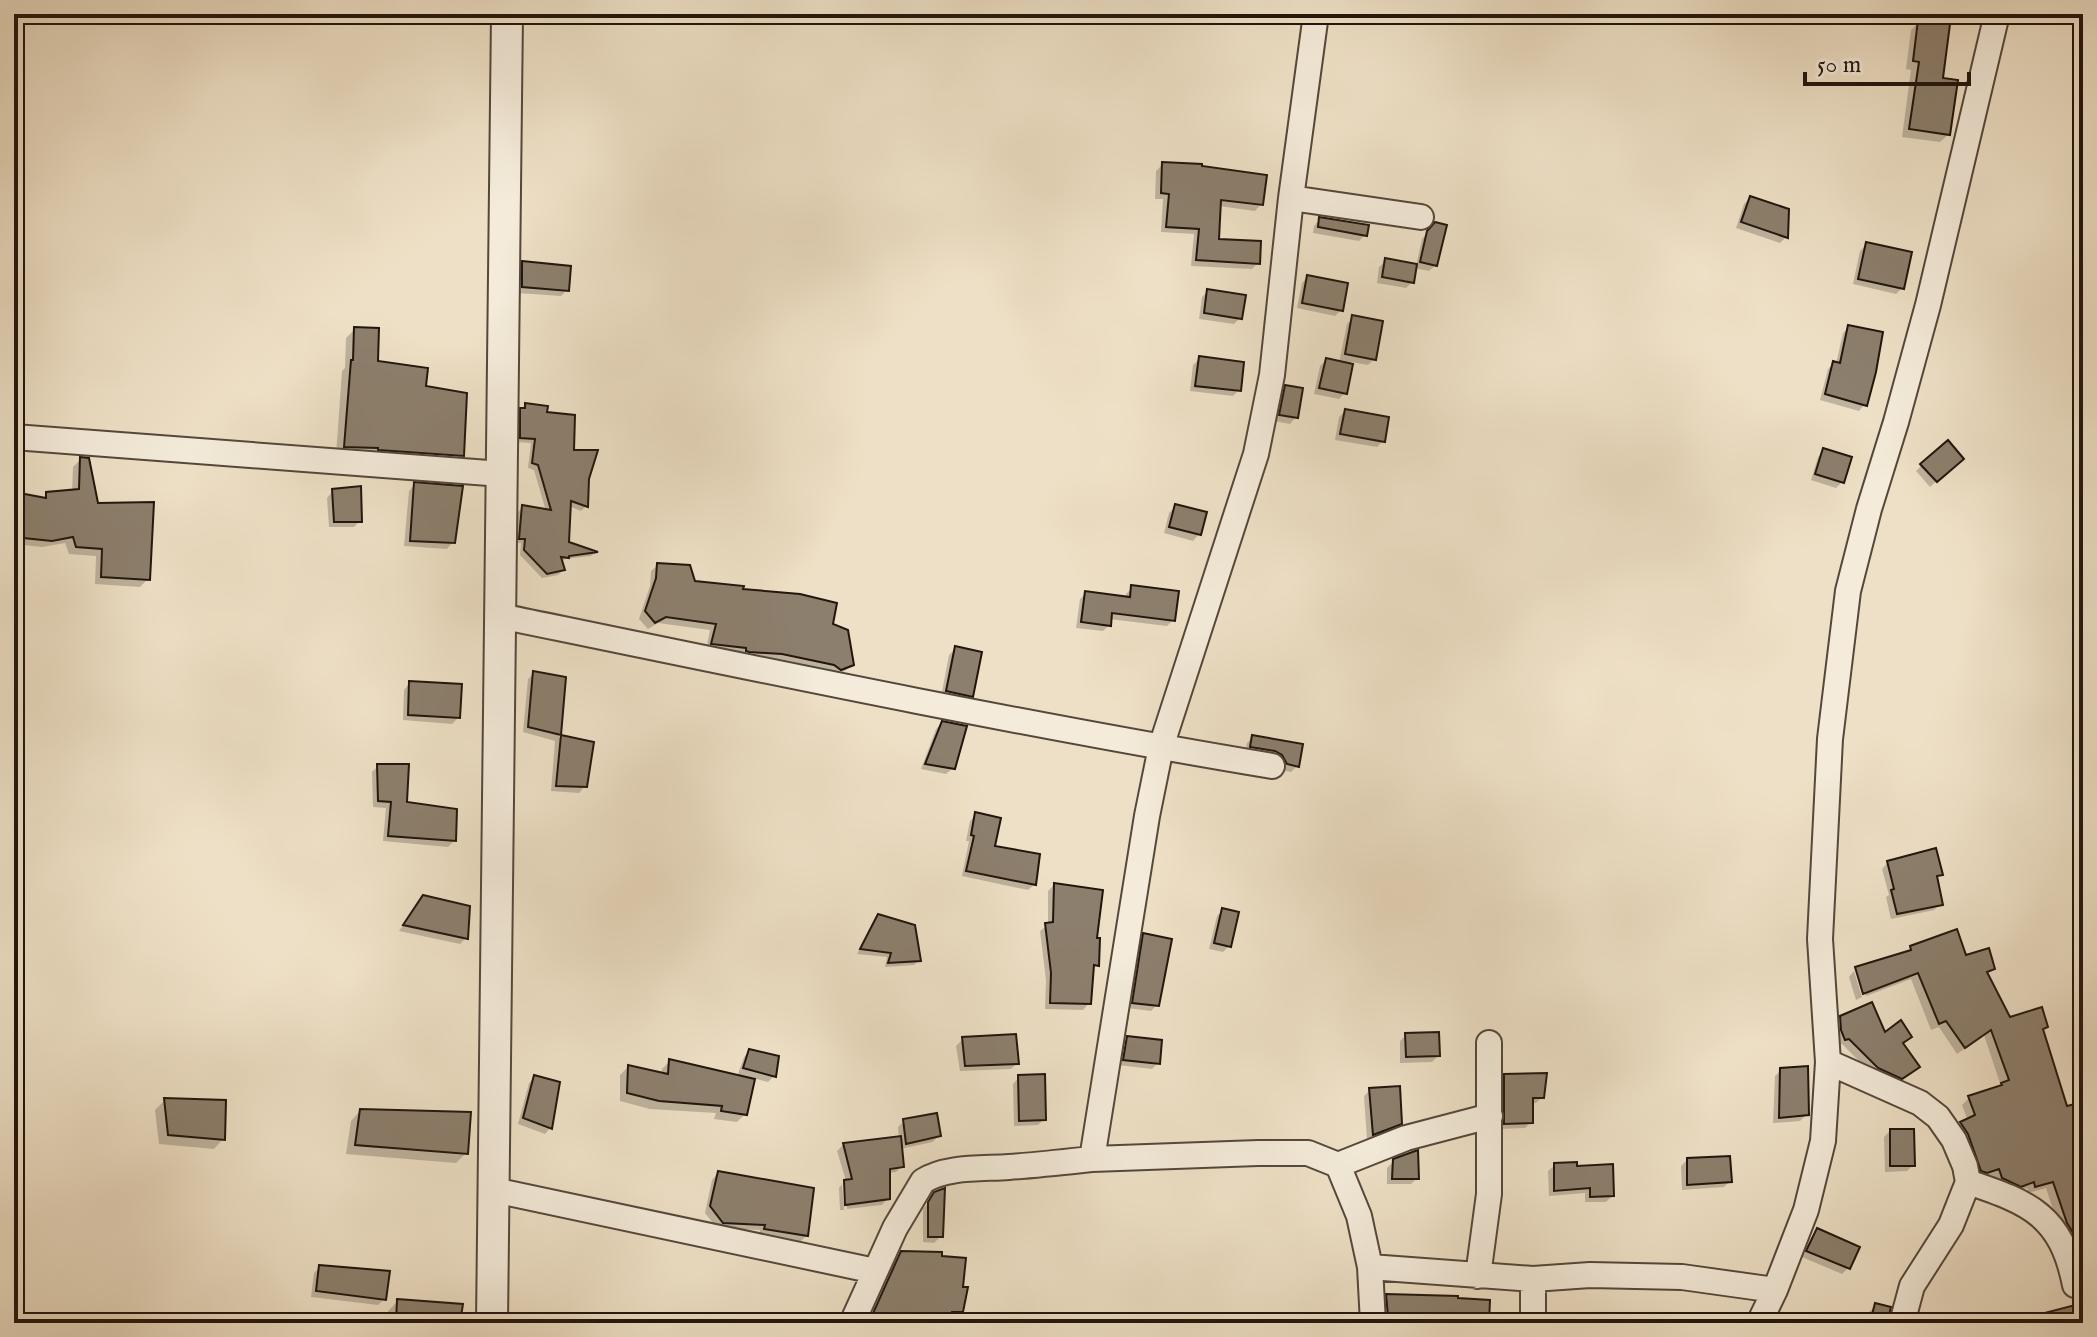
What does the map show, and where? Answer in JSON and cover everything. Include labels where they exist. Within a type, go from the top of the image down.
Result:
[{"type":"street","points":[[492,1323],[507,14]]},
{"type":"street","points":[[1092,1159],[1147,816],[1161,747],[1256,454],[1272,375],[1291,198],[1316,14]]},
{"type":"street","points":[[1759,1323],[1806,1210],[1823,1141],[1828,1062],[1820,939],[1830,739],[1848,591],[1928,305],[1997,14]]},
{"type":"street","points":[[1291,198],[1421,217]]},
{"type":"street","points":[[14,437],[502,474]]},
{"type":"street","points":[[500,616],[834,685],[1272,766]]},
{"type":"street","points":[[1478,1276],[1489,1194],[1489,1043]]},
{"type":"street","points":[[1828,1062],[1920,1103],[1938,1117],[1954,1140],[1965,1166],[1968,1182],[1951,1225],[1912,1286],[1902,1323]]},
{"type":"street","points":[[852,1323],[895,1228],[923,1181],[930,1177],[957,1170],[1092,1159],[1258,1153],[1308,1153],[1338,1165],[1406,1138],[1490,1116]]},
{"type":"street","points":[[1338,1165],[1359,1216],[1370,1267],[1373,1323]]},
{"type":"street","points":[[1968,1182],[2006,1195],[2037,1212],[2060,1238],[2075,1285]]},
{"type":"street","points":[[494,1190],[875,1271]]},
{"type":"street","points":[[1370,1267],[1533,1279],[1590,1275],[1682,1277],[1775,1290]]},
{"type":"street","points":[[1533,1279],[1533,1323]]},
{"type":"building","points":[[1918,20],[1950,24],[1943,78],[1958,80],[1950,135],[1909,129],[1919,62],[1913,61]]},
{"type":"building","points":[[1162,162],[1202,164],[1267,175],[1263,205],[1221,200],[1219,239],[1261,241],[1260,264],[1196,260],[1199,229],[1166,227],[1169,194],[1161,193]]},
{"type":"building","points":[[1750,196],[1789,209],[1788,238],[1741,222]]},
{"type":"building","points":[[1319,217],[1369,225],[1367,236],[1318,227]]},
{"type":"building","points":[[1435,222],[1447,225],[1437,266],[1420,262],[1427,231]]},
{"type":"building","points":[[1866,242],[1912,252],[1904,289],[1858,279]]},
{"type":"building","points":[[1385,258],[1417,264],[1414,283],[1382,277]]},
{"type":"building","points":[[522,261],[571,266],[569,291],[522,287]]},
{"type":"building","points":[[1307,275],[1348,283],[1343,311],[1302,303]]},
{"type":"building","points":[[1207,289],[1246,295],[1242,319],[1204,313]]},
{"type":"building","points":[[1352,315],[1383,321],[1376,360],[1345,354]]},
{"type":"building","points":[[1848,325],[1883,332],[1867,406],[1825,394],[1833,361],[1840,363]]},
{"type":"building","points":[[354,327],[379,328],[378,361],[428,368],[426,386],[467,393],[464,456],[344,447]]},
{"type":"building","points":[[1199,356],[1244,362],[1241,391],[1195,386]]},
{"type":"building","points":[[1326,358],[1353,364],[1347,394],[1319,388]]},
{"type":"building","points":[[1285,385],[1303,388],[1298,418],[1279,415]]},
{"type":"building","points":[[525,403],[548,406],[547,412],[575,415],[574,450],[598,450],[589,479],[588,507],[571,501],[569,542],[598,552],[561,557],[565,570],[547,574],[524,550],[525,539],[519,539],[522,505],[551,510],[538,465],[532,463],[535,439],[520,438],[520,408],[525,408]]},
{"type":"building","points":[[1345,409],[1389,417],[1385,442],[1340,434]]},
{"type":"building","points":[[1948,440],[1964,459],[1937,482],[1920,464]]},
{"type":"building","points":[[1823,448],[1852,457],[1844,483],[1815,474]]},
{"type":"building","points":[[80,457],[89,458],[98,503],[154,502],[150,580],[101,577],[102,549],[76,547],[73,537],[52,541],[14,537],[14,492],[46,498],[46,492],[79,489]]},
{"type":"building","points":[[414,482],[463,486],[455,543],[410,541]]},
{"type":"building","points":[[361,486],[362,522],[334,522],[332,489]]},
{"type":"building","points":[[1175,504],[1207,512],[1201,535],[1169,527]]},
{"type":"building","points":[[657,563],[690,565],[695,581],[800,594],[837,603],[833,624],[848,630],[854,665],[841,670],[834,665],[782,654],[749,652],[746,648],[711,644],[716,624],[666,617],[655,623],[645,611],[656,578]]},
{"type":"building","points":[[1131,585],[1179,591],[1175,621],[1112,613],[1111,626],[1081,622],[1085,591],[1130,597]]},
{"type":"building","points":[[955,646],[982,652],[973,697],[946,691]]},
{"type":"building","points":[[533,671],[566,677],[561,735],[528,727]]},
{"type":"building","points":[[409,681],[462,684],[460,718],[408,715]]},
{"type":"building","points":[[942,721],[967,726],[955,769],[925,764]]},
{"type":"building","points":[[561,735],[594,742],[587,787],[556,786]]},
{"type":"building","points":[[1252,735],[1303,744],[1299,767],[1287,764],[1282,755],[1275,751],[1250,747]]},
{"type":"building","points":[[377,764],[409,764],[407,802],[457,809],[456,841],[388,836],[391,802],[378,801]]},
{"type":"building","points":[[975,812],[1001,818],[995,846],[1040,854],[1036,885],[966,871],[974,836],[971,835]]},
{"type":"building","points":[[1936,848],[1943,875],[1937,876],[1943,905],[1897,914],[1887,861]]},
{"type":"building","points":[[1054,883],[1103,890],[1097,938],[1100,938],[1099,966],[1094,965],[1091,1004],[1050,1003],[1051,973],[1045,923],[1053,922]]},
{"type":"building","points":[[423,895],[470,906],[468,939],[403,925]]},
{"type":"building","points":[[1222,908],[1239,912],[1231,947],[1214,943]]},
{"type":"building","points":[[878,914],[915,925],[921,961],[888,963],[891,953],[860,949]]},
{"type":"building","points":[[1957,929],[1966,955],[1989,948],[1995,969],[1987,972],[2010,1017],[2042,1007],[2048,1027],[2043,1029],[2067,1106],[2083,1102],[2083,1256],[2067,1223],[2053,1182],[2035,1187],[2034,1182],[2021,1187],[2002,1178],[1999,1169],[1987,1173],[1981,1171],[1968,1134],[1960,1122],[1975,1115],[1968,1096],[2009,1080],[1991,1030],[1965,1048],[1946,1021],[1939,1024],[1918,973],[1863,994],[1855,967],[1911,950],[1910,946]]},
{"type":"building","points":[[1143,933],[1172,939],[1159,1006],[1132,1003]]},
{"type":"building","points":[[1872,1002],[1885,1032],[1901,1020],[1912,1037],[1903,1043],[1920,1067],[1902,1079],[1878,1068],[1849,1039],[1845,1040],[1841,1030],[1840,1016]]},
{"type":"building","points":[[1439,1032],[1440,1056],[1406,1057],[1405,1033]]},
{"type":"building","points":[[1016,1034],[1019,1064],[965,1066],[962,1037]]},
{"type":"building","points":[[1127,1036],[1162,1040],[1160,1064],[1123,1060]]},
{"type":"building","points":[[749,1049],[779,1056],[776,1077],[743,1068]]},
{"type":"building","points":[[669,1059],[755,1079],[747,1115],[721,1111],[722,1106],[659,1101],[627,1093],[628,1065],[668,1074]]},
{"type":"building","points":[[1808,1066],[1809,1115],[1779,1118],[1780,1068]]},
{"type":"building","points":[[1547,1073],[1544,1098],[1533,1098],[1533,1123],[1504,1124],[1504,1074]]},
{"type":"building","points":[[1045,1074],[1046,1120],[1019,1121],[1018,1075]]},
{"type":"building","points":[[534,1075],[560,1082],[552,1129],[523,1118]]},
{"type":"building","points":[[1400,1086],[1402,1124],[1373,1135],[1369,1088]]},
{"type":"building","points":[[164,1098],[226,1100],[225,1140],[168,1135]]},
{"type":"building","points":[[360,1109],[471,1112],[468,1154],[355,1145]]},
{"type":"building","points":[[937,1113],[941,1136],[906,1144],[903,1119]]},
{"type":"building","points":[[1890,1129],[1914,1129],[1915,1166],[1890,1166]]},
{"type":"building","points":[[901,1136],[904,1167],[890,1169],[890,1199],[845,1205],[844,1180],[852,1179],[843,1143]]},
{"type":"building","points":[[1418,1150],[1419,1179],[1392,1179],[1393,1159]]},
{"type":"building","points":[[1730,1156],[1732,1182],[1687,1185],[1687,1158]]},
{"type":"building","points":[[1577,1162],[1577,1166],[1613,1164],[1614,1196],[1590,1197],[1590,1188],[1554,1191],[1554,1163]]},
{"type":"building","points":[[718,1171],[814,1188],[808,1236],[764,1229],[765,1225],[723,1223],[710,1206]]},
{"type":"building","points":[[945,1188],[943,1237],[928,1237],[928,1202],[934,1192]]},
{"type":"building","points":[[1817,1228],[1860,1247],[1850,1269],[1806,1251]]},
{"type":"building","points":[[901,1251],[942,1252],[942,1256],[966,1258],[963,1287],[968,1287],[963,1312],[952,1312],[951,1323],[871,1323]]},
{"type":"building","points":[[319,1265],[390,1271],[386,1300],[316,1291]]},
{"type":"building","points":[[1386,1294],[1490,1300],[1489,1323],[1462,1323],[1462,1317],[1388,1316]]},
{"type":"building","points":[[397,1299],[463,1304],[460,1323],[396,1323]]},
{"type":"building","points":[[1875,1303],[1891,1307],[1887,1323],[1870,1323]]},
{"type":"building","points":[[2083,1303],[2083,1323],[2030,1323],[2029,1317]]}]
